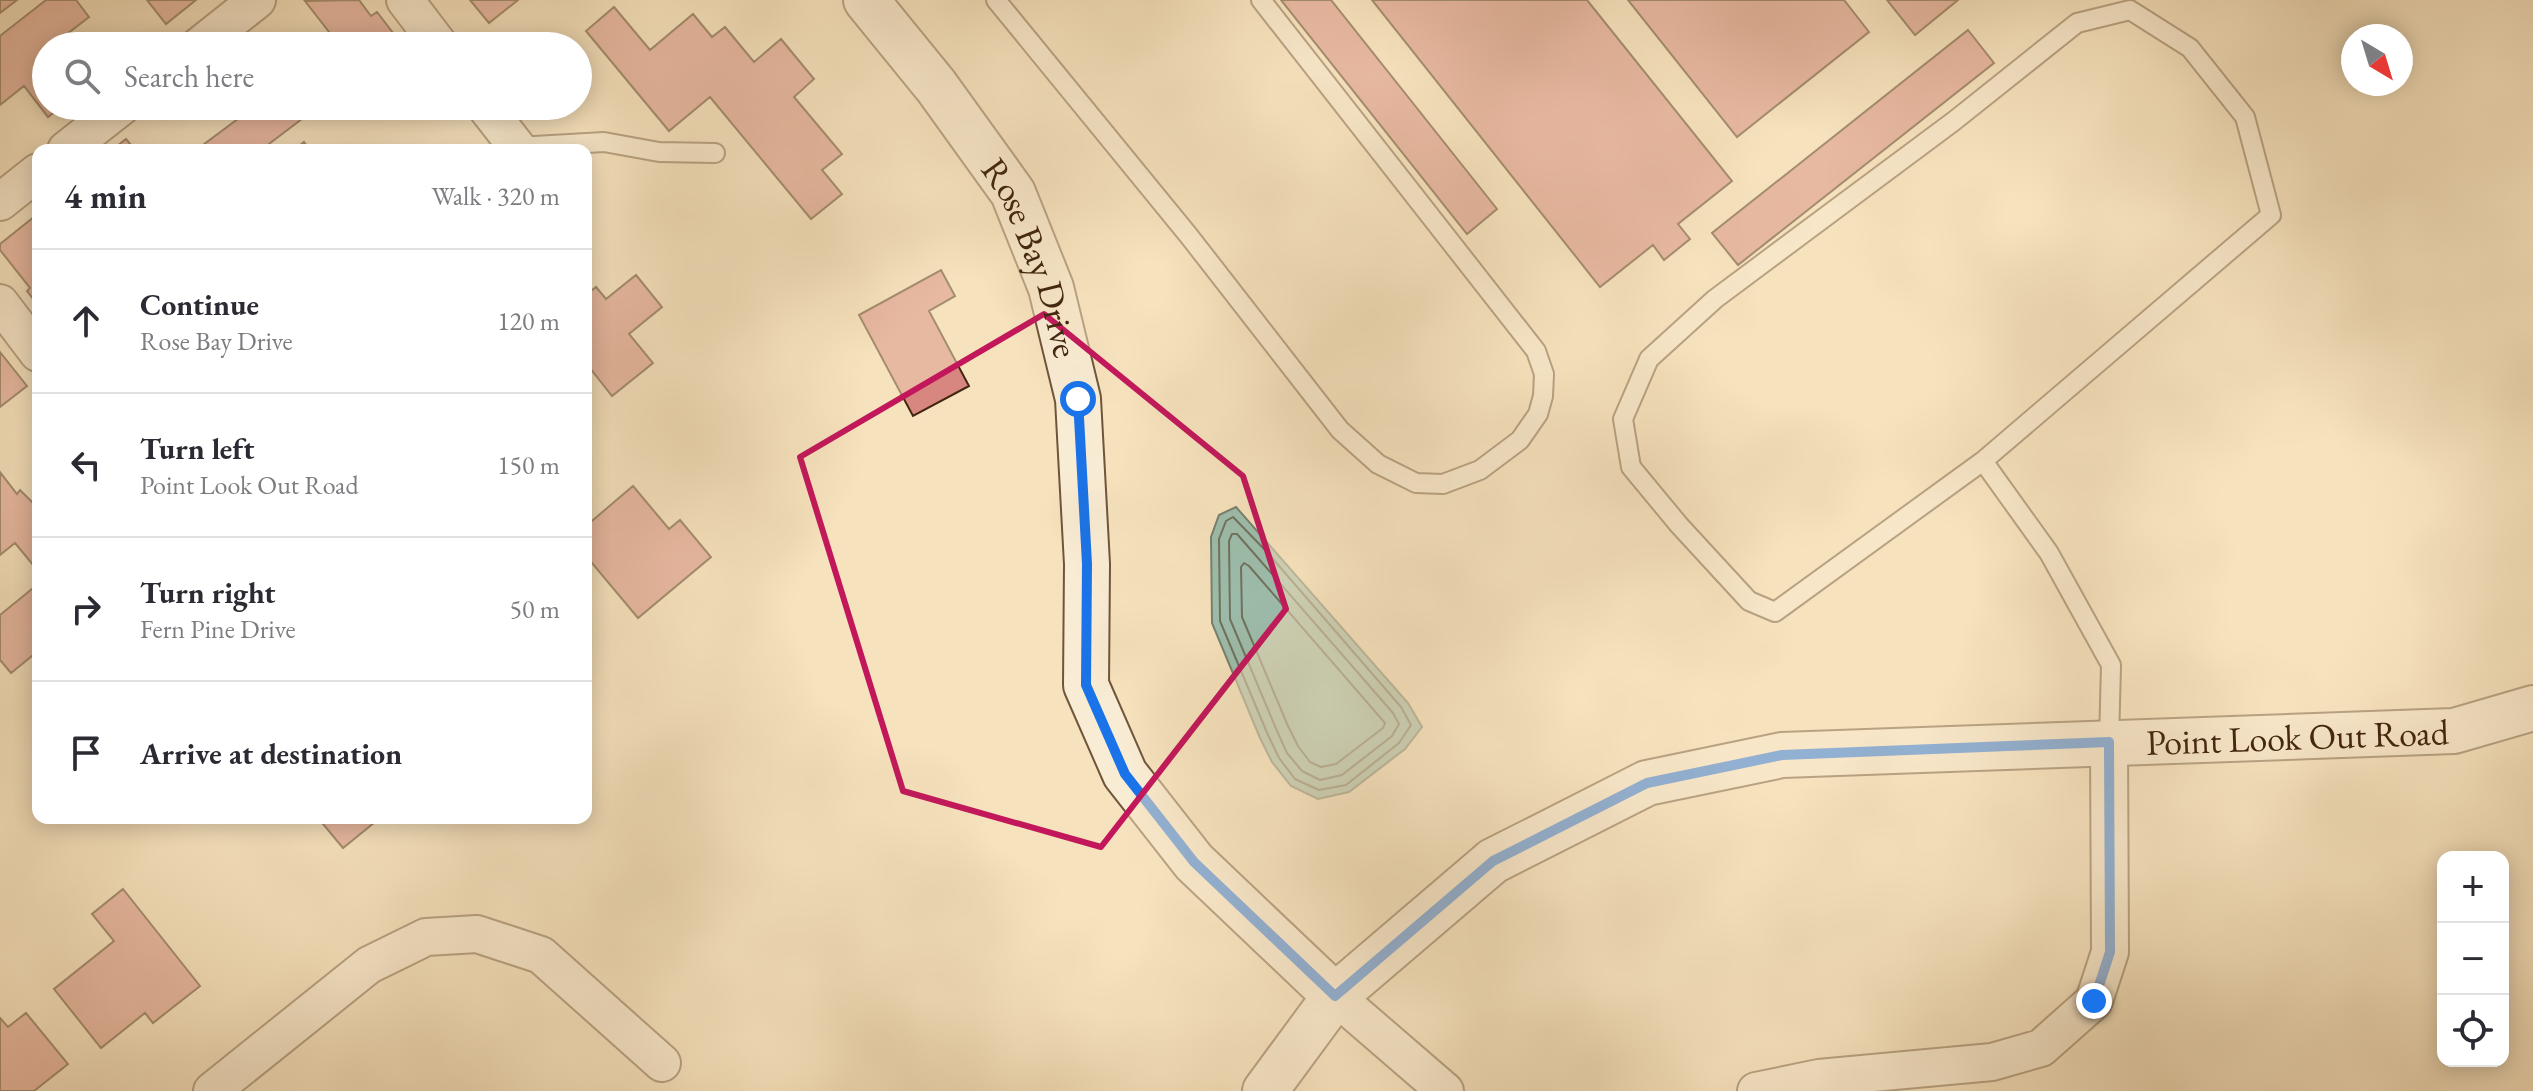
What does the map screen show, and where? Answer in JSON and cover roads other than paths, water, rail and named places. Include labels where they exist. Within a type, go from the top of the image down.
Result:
[{"type":"street","points":[[217,32],[257,0]]},
{"type":"street","points":[[405,0],[429,32]]},
{"type":"street","name":"Rose Bay Drive","points":[[866,0],[936,86],[1013,193],[1051,288],[1078,399],[1087,564],[1086,685],[1125,774],[1194,862],[1335,996]]},
{"type":"street","points":[[74,144],[104,120]]},
{"type":"street","points":[[495,120],[513,144]]},
{"type":"street","points":[[0,202],[32,177]]},
{"type":"street","points":[[0,303],[32,345]]},
{"type":"street","name":"Point Look Out Road","points":[[1265,1091],[1335,996],[1493,861],[1647,783],[1782,755],[2454,731],[2533,708]]},
{"type":"street","points":[[1756,1091],[1819,1078],[1992,1062],[2041,1048],[2094,1001],[2110,952],[2109,742]]},
{"type":"street","points":[[212,1091],[369,965],[426,937],[477,934],[541,955],[662,1063]]},
{"type":"street","points":[[1335,996],[1445,1091]]},
{"type":"lane","points":[[996,0],[1189,236],[1340,430],[1378,464],[1416,483],[1443,484],[1480,470],[1520,440],[1538,414],[1544,374],[1536,351],[1261,0]]},
{"type":"lane","points":[[2130,10],[2190,48],[2245,117],[2271,215],[1983,461],[1775,612],[1749,601],[1631,467],[1623,419],[1649,359],[1715,299],[1954,121],[2077,23],[2130,10]]},
{"type":"lane","points":[[575,144],[604,142],[659,152],[715,153]]},
{"type":"lane","points":[[1983,461],[2049,553],[2111,665],[2109,742]]},
{"type":"water","points":[[1236,507],[1408,703],[1422,727],[1405,749],[1349,792],[1318,799],[1291,786],[1272,762],[1260,738],[1212,623],[1211,537],[1219,515]]}]
